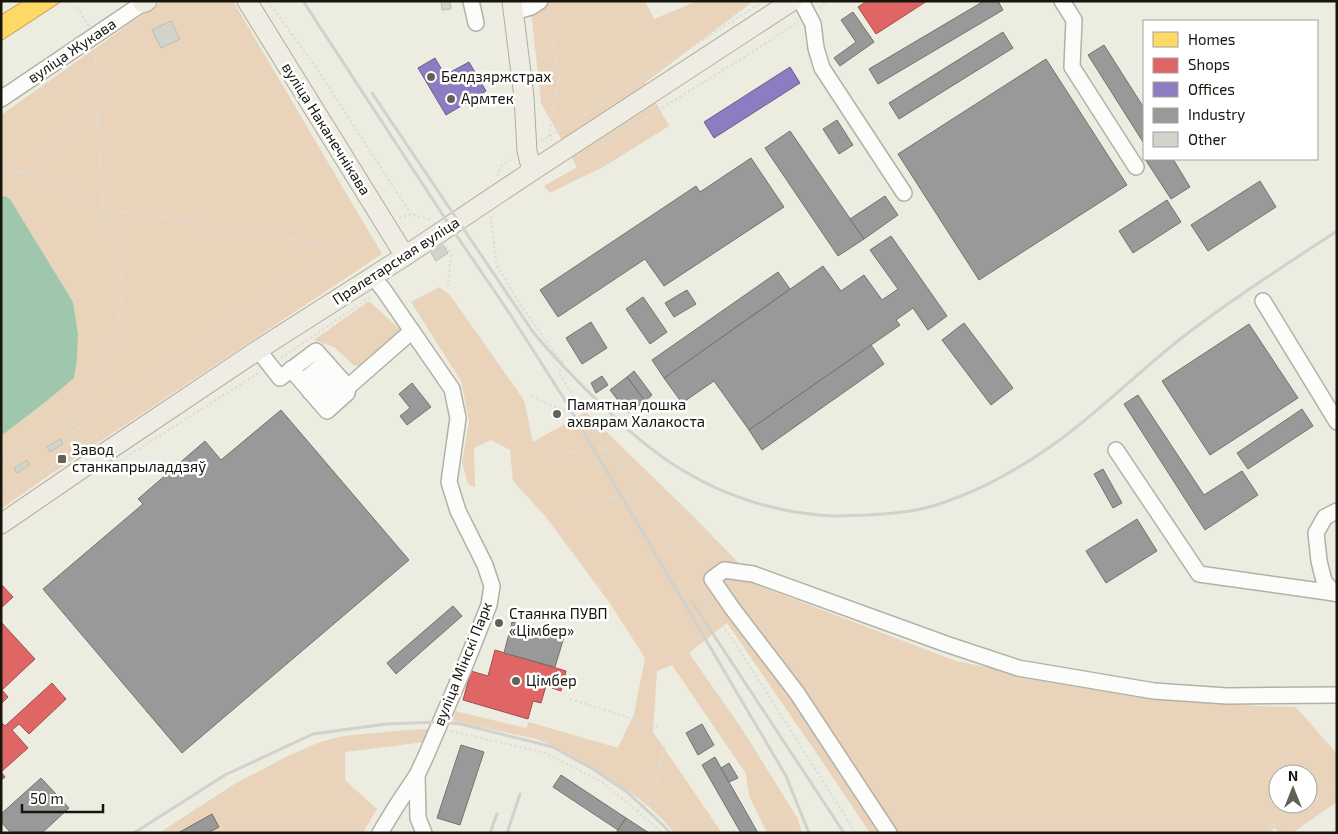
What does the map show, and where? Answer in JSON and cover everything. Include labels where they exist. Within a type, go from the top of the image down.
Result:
[{"type":"main road","name":"вуліца Наканечнікава","points":[[247,1],[405,256]]},
{"type":"main road","name":"Пралетарская вуліца","points":[[1,524],[258,350],[378,283],[405,256],[792,1]]},
{"type":"main road","points":[[513,7],[524,97],[527,150],[532,171]]},
{"type":"street","points":[[471,1],[476,23]]},
{"type":"street","points":[[801,1],[813,24],[816,48],[822,68],[904,193]]},
{"type":"street","points":[[1062,1],[1074,20],[1072,67],[1136,168]]},
{"type":"street","name":"вуліца Жукава","points":[[1,99],[144,2]]},
{"type":"street","points":[[513,7],[544,6]]},
{"type":"street","name":"вуліца Мінскі Парк","points":[[378,283],[452,389],[458,418],[449,482],[458,511],[485,565],[492,586],[489,605],[466,663],[417,774],[380,833]]},
{"type":"street","points":[[1263,301],[1337,422]]},
{"type":"street","points":[[310,392],[412,331]]},
{"type":"street","points":[[258,350],[280,378],[316,351],[338,376]]},
{"type":"street","points":[[291,370],[310,392]]},
{"type":"street","points":[[310,392],[338,376]]},
{"type":"street","points":[[1116,450],[1199,574],[1336,594]]},
{"type":"street","points":[[1336,594],[1324,581],[1319,561],[1316,533],[1325,517],[1337,511]]},
{"type":"street","points":[[889,833],[797,693],[712,579],[724,570],[753,574],[1018,668],[1154,691],[1226,696],[1337,695]]},
{"type":"street","points":[[417,774],[418,818],[424,833]]},
{"type":"path","points":[[268,1],[317,69],[411,214]]},
{"type":"path","points":[[496,179],[501,166],[549,135],[589,113],[763,1]]},
{"type":"path","points":[[585,155],[757,49],[829,1]]},
{"type":"path","points":[[544,6],[559,78],[549,135],[561,153]]},
{"type":"path","points":[[1,462],[70,419],[104,364],[117,325],[123,286],[118,250],[104,214],[97,110],[95,36],[77,7]]},
{"type":"path","points":[[28,172],[97,110]]},
{"type":"path","points":[[1,174],[28,172],[81,198],[104,214],[123,211],[344,248]]},
{"type":"path","points":[[74,432],[344,248],[384,224],[411,214],[437,221]]},
{"type":"path","points":[[484,218],[491,214],[496,264],[518,301],[553,351],[563,362],[559,374],[856,833]]},
{"type":"path","points":[[444,242],[451,254],[448,286]]},
{"type":"path","points":[[116,461],[118,464],[270,365],[378,283]]},
{"type":"path","points":[[531,396],[590,422]]},
{"type":"path","points":[[70,419],[74,432],[82,446]]},
{"type":"path","points":[[6,496],[98,436],[102,439]]},
{"type":"path","points":[[548,455],[606,448],[628,464],[711,546],[732,560]]},
{"type":"path","points":[[579,506],[621,495],[635,494]]},
{"type":"path","points":[[570,699],[658,727]]},
{"type":"path","points":[[437,728],[545,753],[601,781],[663,833]]},
{"type":"path","points":[[637,811],[648,802],[657,780],[665,743]]},
{"type":"path","points":[[1261,833],[1337,788]]},
{"type":"path","points":[[131,833],[144,826]]},
{"type":"shaded area","points":[[162,1],[233,1],[382,254],[1,509],[1,436],[48,400],[77,360],[78,334],[73,302],[10,199],[5,196],[1,197],[1,115]]},
{"type":"shaded area","points":[[530,1],[645,1],[654,19],[697,1],[748,1],[751,3],[645,83],[669,126],[605,166],[550,193],[544,186],[577,167],[541,103]]},
{"type":"shaded area","points":[[5,196],[10,199],[73,302],[78,334],[74,378],[1,436],[1,197]]},
{"type":"shaded area","points":[[439,287],[450,295],[524,400],[533,442],[586,412],[694,517],[762,587],[956,661],[1112,692],[1257,706],[1296,707],[1337,754],[1337,802],[1292,833],[1279,833],[1275,828],[1268,833],[870,833],[727,623],[689,653],[742,729],[798,819],[802,833],[767,833],[749,796],[746,774],[672,665],[657,671],[653,732],[722,833],[674,833],[655,812],[634,795],[589,765],[558,748],[536,739],[453,721],[455,711],[526,728],[529,722],[618,748],[634,714],[645,658],[609,602],[546,517],[513,481],[510,450],[491,440],[474,448],[475,487],[468,484],[462,463],[469,421],[461,381],[411,302]]},
{"type":"shaded area","points":[[369,301],[405,334],[362,367],[353,365],[334,347],[314,340]]},
{"type":"shaded area","points":[[431,729],[425,742],[345,752],[345,780],[377,809],[363,833],[159,833],[236,783],[320,742],[343,736]]},
{"type":"building: Homes","points":[[23,1],[62,1],[1,41],[1,15]]},
{"type":"building: Shops","points":[[867,1],[927,1],[876,34],[858,7]]},
{"type":"building: Shops","points":[[1,584],[13,597],[1,608]]},
{"type":"building: Shops","points":[[1,622],[35,659],[2,690],[8,697],[1,704]]},
{"type":"building: Shops","name":"Цімбер","points":[[495,650],[566,671],[561,691],[546,686],[541,703],[533,701],[528,719],[463,700],[471,671],[488,676]]},
{"type":"building: Shops","points":[[52,683],[66,699],[29,734],[19,724],[12,730],[28,748],[1,772],[1,722],[5,726]]},
{"type":"building: Shops","points":[[1,772],[5,777],[1,780]]},
{"type":"building: Offices","points":[[435,58],[445,75],[469,62],[486,91],[446,115],[418,68]]},
{"type":"building: Offices","points":[[790,67],[800,83],[714,138],[704,122]]},
{"type":"building: Industry","points":[[984,1],[998,1],[1003,10],[878,84],[869,69]]},
{"type":"building: Industry","points":[[853,12],[874,42],[840,66],[834,58],[856,42],[841,20]]},
{"type":"building: Industry","points":[[1003,32],[1013,48],[899,119],[889,103]]},
{"type":"building: Industry","points":[[1104,45],[1143,106],[1143,142],[1088,55]]},
{"type":"building: Industry","points":[[1046,59],[1127,185],[979,280],[898,154]]},
{"type":"building: Industry","points":[[837,120],[853,145],[839,154],[823,129]]},
{"type":"building: Industry","points":[[790,131],[864,239],[838,256],[765,148]]},
{"type":"building: Industry","points":[[751,158],[784,207],[664,286],[645,259],[558,317],[540,290],[696,186],[700,192]]},
{"type":"building: Industry","points":[[1146,160],[1174,160],[1190,187],[1171,199]]},
{"type":"building: Industry","points":[[1260,181],[1276,207],[1208,251],[1191,225]]},
{"type":"building: Industry","points":[[885,196],[898,215],[864,239],[850,219]]},
{"type":"building: Industry","points":[[1167,200],[1181,222],[1133,253],[1119,231]]},
{"type":"building: Industry","points":[[891,236],[947,316],[928,330],[913,308],[896,320],[900,325],[749,430],[714,381],[682,403],[664,378],[823,266],[841,291],[864,275],[882,300],[898,289],[870,250]]},
{"type":"building: Industry","points":[[778,272],[790,289],[664,378],[652,360]]},
{"type":"building: Industry","points":[[687,290],[696,304],[674,317],[665,303]]},
{"type":"building: Industry","points":[[643,297],[667,332],[650,344],[626,309]]},
{"type":"building: Industry","points":[[591,322],[607,348],[582,364],[566,338]]},
{"type":"building: Industry","points":[[964,323],[1013,388],[991,405],[942,340]]},
{"type":"building: Industry","points":[[1249,324],[1298,398],[1210,455],[1162,381]]},
{"type":"building: Industry","points":[[871,345],[884,364],[762,450],[749,430]]},
{"type":"building: Industry","points":[[634,371],[652,395],[645,401],[627,377]]},
{"type":"building: Industry","points":[[602,376],[608,385],[596,393],[591,383]]},
{"type":"building: Industry","points":[[627,377],[645,401],[628,413],[610,390]]},
{"type":"building: Industry","points":[[412,383],[431,407],[407,425],[400,416],[410,408],[399,394]]},
{"type":"building: Industry","points":[[1138,395],[1204,495],[1242,471],[1258,495],[1205,530],[1124,404]]},
{"type":"building: Industry","points":[[1302,409],[1313,426],[1248,469],[1237,453]]},
{"type":"building: Industry","points":[[281,410],[409,560],[182,753],[43,589],[143,504],[138,499],[205,441],[221,460]]},
{"type":"building: Industry","points":[[1103,469],[1122,503],[1113,508],[1094,474]]},
{"type":"building: Industry","points":[[1137,519],[1157,551],[1106,583],[1086,551]]},
{"type":"building: Industry","points":[[453,606],[462,616],[396,674],[387,663]]},
{"type":"building: Industry","points":[[512,622],[564,637],[555,667],[504,653]]},
{"type":"building: Industry","points":[[702,724],[714,745],[698,755],[686,733]]},
{"type":"building: Industry","points":[[461,745],[484,752],[460,825],[437,818]]},
{"type":"building: Industry","points":[[715,757],[758,833],[741,833],[702,765]]},
{"type":"building: Industry","points":[[729,763],[738,778],[729,782],[721,768]]},
{"type":"building: Industry","points":[[561,775],[626,818],[618,830],[553,787]]},
{"type":"building: Industry","points":[[41,778],[69,808],[42,833],[11,833],[1,822],[1,814]]},
{"type":"building: Industry","points":[[212,814],[219,827],[208,833],[178,833]]},
{"type":"building: Industry","points":[[626,818],[649,833],[616,833]]},
{"type":"building: Other","points":[[441,1],[450,1],[451,9],[442,10]]},
{"type":"building: Other","points":[[171,21],[180,39],[161,48],[152,30]]},
{"type":"building: Other","points":[[443,245],[448,253],[436,261],[431,253]]},
{"type":"building: Other","points":[[60,439],[63,444],[50,452],[47,447]]},
{"type":"building: Other","points":[[27,460],[30,465],[17,473],[14,468]]},
{"type":"railway","points":[[303,1],[563,397],[786,776],[809,833]]},
{"type":"railway","points":[[372,93],[533,332],[560,363],[618,420],[664,458],[701,481],[756,503],[814,515],[834,516],[911,511],[948,501],[996,480],[1039,455],[1060,440],[1159,356],[1217,311],[1337,231]]},
{"type":"railway","points":[[692,602],[844,833]]},
{"type":"railway","points":[[134,833],[225,775],[313,734],[386,724],[440,722],[461,724],[553,747],[593,769],[627,792],[670,833]]},
{"type":"railway","points":[[507,833],[520,794]]},
{"type":"railway","points":[[490,833],[497,814]]},
{"type":"place","name":"Белдзяржстрах","points":[[431,77]]},
{"type":"place","name":"Армтек","points":[[451,99]]},
{"type":"place","name":"Памятная дошка ахвярам Халакоста","points":[[557,414]]},
{"type":"place","name":"Завод станкапрыладдзяў","points":[[62,459]]},
{"type":"place","name":"Стаянка ПУВП «Цімбер»","points":[[499,623]]},
{"type":"place","name":"Цімбер","points":[[516,681]]}]
